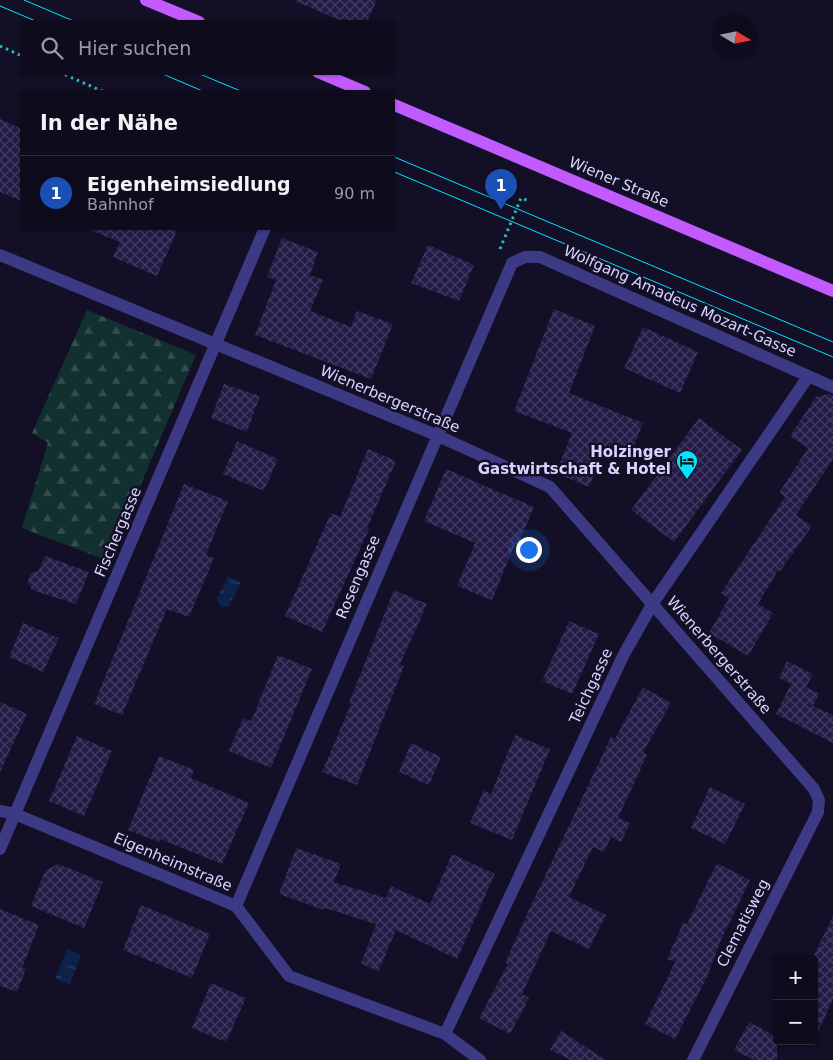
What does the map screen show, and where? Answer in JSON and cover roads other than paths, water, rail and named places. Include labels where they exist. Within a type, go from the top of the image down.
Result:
[{"type":"main road","points":[[146,0],[194,20]]},
{"type":"main road","points":[[325,75],[360,90]]},
{"type":"main road","name":"Wiener Straße","points":[[395,105],[833,291]]},
{"type":"street","name":"Fischergasse","points":[[0,849],[264,230]]},
{"type":"street","name":"Wienerbergerstraße","points":[[0,254],[436,435],[550,487],[814,789],[819,800]]},
{"type":"street","name":"Wolfgang Amadeus Mozart-Gasse","points":[[512,263],[525,257],[540,257],[833,388]]},
{"type":"street","name":"Rosengasse","points":[[236,906],[436,435],[512,263]]},
{"type":"street","name":"Teichgasse","points":[[445,1034],[624,654],[653,603],[808,377]]},
{"type":"street","name":"Clematisweg","points":[[693,1060],[818,812],[819,800]]},
{"type":"street","name":"Eigenheimstraße","points":[[0,811],[15,814],[236,906],[289,976],[445,1034],[480,1060]]},
{"type":"water","points":[[228,576],[241,582],[229,606],[221,607],[217,599]]},
{"type":"water","points":[[67,949],[81,955],[70,984],[55,979]]},
{"type":"tram line","points":[[24,0],[71,20]]},
{"type":"tram line","points":[[0,6],[33,20]]},
{"type":"tram line","points":[[165,75],[200,90]]},
{"type":"tram line","points":[[202,75],[238,90]]},
{"type":"tram line","points":[[395,157],[833,342]]},
{"type":"tram line","points":[[395,172],[833,357]]},
{"type":"place","name":"Eigenheimsiedlung","points":[[501,210]]},
{"type":"place","name":"Holzinger Gastwirtschaft & Hotel","points":[[687,480]]}]
